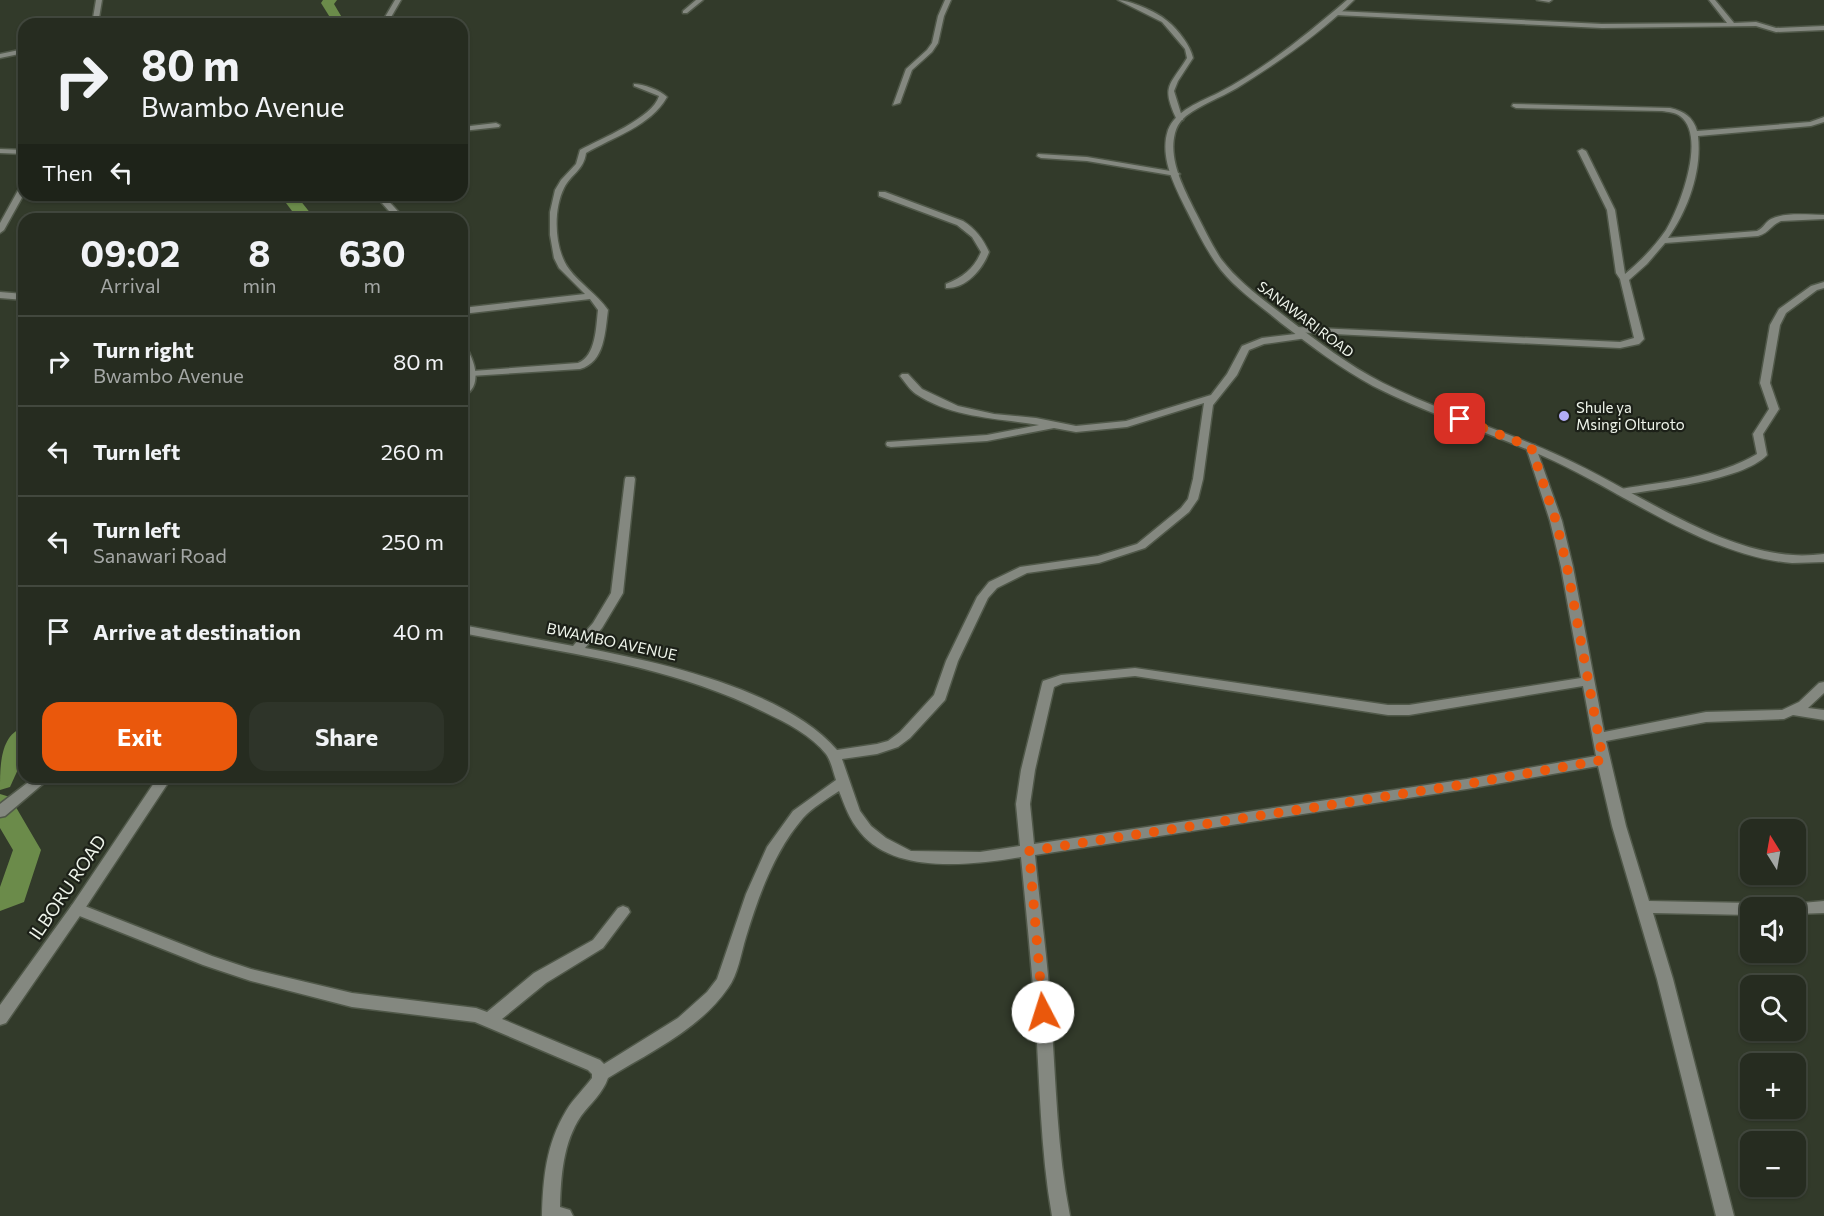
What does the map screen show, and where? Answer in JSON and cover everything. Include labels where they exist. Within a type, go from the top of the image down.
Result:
[{"type":"street","points":[[96,18],[99,0]]},
{"type":"street","points":[[388,18],[398,0]]},
{"type":"street","points":[[685,12],[700,0]]},
{"type":"street","points":[[896,103],[909,69],[930,51],[935,43],[941,16],[948,0]]},
{"type":"street","points":[[1121,0],[1164,21],[1188,49],[1190,58],[1170,88],[1170,97],[1180,118],[1235,86],[1351,0]]},
{"type":"street","points":[[1540,0],[1549,0]]},
{"type":"street","points":[[1712,0],[1732,25]]},
{"type":"street","points":[[1336,13],[1602,27],[1756,24],[1776,30],[1824,28]]},
{"type":"street","points":[[0,56],[18,52]]},
{"type":"street","points":[[472,375],[586,365],[591,360],[601,327],[603,310],[592,296],[570,276],[555,252],[557,200],[560,187],[580,163],[583,152],[601,139],[653,112],[661,104],[663,97],[661,94],[636,85]]},
{"type":"street","points":[[1516,106],[1672,110],[1686,117],[1693,134],[1695,158],[1683,205],[1646,261],[1624,279]]},
{"type":"street","name":"SANAWARI ROAD","points":[[1180,118],[1171,132],[1169,147],[1176,174],[1187,203],[1219,261],[1243,287],[1331,357],[1365,378],[1531,447],[1664,514],[1743,548],[1789,559],[1824,558]]},
{"type":"street","points":[[1693,134],[1811,124],[1824,119]]},
{"type":"street","points":[[468,128],[496,125]]},
{"type":"street","points":[[1582,151],[1611,210],[1620,273],[1624,279],[1639,339],[1630,344],[1300,333],[1248,346],[1232,375],[1208,405],[1198,479],[1193,499],[1185,510],[1142,546],[1099,559],[1024,570],[993,585],[983,597],[952,661],[940,698],[893,744],[877,749],[834,754],[854,813],[866,831],[893,850],[909,856],[980,858],[1467,784],[1603,760]]},
{"type":"street","points":[[0,152],[18,152]]},
{"type":"street","points":[[1041,156],[1087,159],[1176,174]]},
{"type":"street","points":[[882,194],[960,223],[970,229],[980,240],[985,252],[980,266],[970,277],[949,286]]},
{"type":"street","points":[[0,230],[18,197]]},
{"type":"street","points":[[384,201],[396,213]]},
{"type":"street","points":[[1661,241],[1758,233],[1766,230],[1775,220],[1824,217]]},
{"type":"street","points":[[1621,492],[1721,471],[1752,461],[1762,455],[1758,434],[1774,409],[1765,383],[1775,325],[1782,311],[1814,288],[1824,285]]},
{"type":"street","points":[[0,295],[18,296]]},
{"type":"street","points":[[468,310],[592,296]]},
{"type":"street","points":[[468,364],[472,375],[468,388]]},
{"type":"street","points":[[905,376],[918,391],[955,408],[994,417],[1036,421],[1076,429],[1127,424],[1215,397]]},
{"type":"street","points":[[891,444],[987,438],[1053,425]]},
{"type":"street","points":[[1531,447],[1556,521],[1603,760],[1665,979],[1725,1216]]},
{"type":"street","points":[[576,650],[598,625],[617,593],[630,479]]},
{"type":"street","name":"BWAMBO AVENUE","points":[[468,630],[674,671],[750,699],[788,718],[823,742],[834,754]]},
{"type":"street","points":[[1061,1216],[1054,1184],[1043,1012],[1024,816],[1024,789],[1048,684],[1052,681],[1136,672],[1388,710],[1424,709],[1589,681]]},
{"type":"street","points":[[1794,711],[1824,686]]},
{"type":"street","points":[[1599,738],[1706,717],[1768,716],[1794,711],[1824,715]]},
{"type":"street","points":[[555,1215],[554,1171],[560,1140],[574,1113],[598,1082],[601,1074],[688,1019],[715,994],[724,982],[763,872],[776,847],[798,814],[842,782]]},
{"type":"street","points":[[0,812],[37,783]]},
{"type":"street","name":"ILBORU ROAD","points":[[0,1018],[77,909],[161,783]]},
{"type":"street","points":[[1644,907],[1740,909]]},
{"type":"street","points":[[1806,908],[1824,907]]},
{"type":"street","points":[[77,909],[208,961],[251,975],[352,1000],[455,1012],[490,1019],[594,1065],[601,1074]]},
{"type":"street","points":[[490,1019],[540,978],[598,944],[623,912]]},
{"type":"waterway","points":[[331,0],[327,3],[336,18]]},
{"type":"waterway","points":[[293,201],[302,213]]},
{"type":"waterway","points":[[0,780],[18,740]]},
{"type":"waterway","points":[[0,804],[27,850],[14,894],[0,899]]},
{"type":"place","name":"Shule ya Msingi Olturoto","points":[[1564,416]]},
{"type":"route","points":[[1043,1012],[1029,851],[1467,784],[1603,760],[1567,567],[1549,497],[1531,447],[1460,419]]}]
